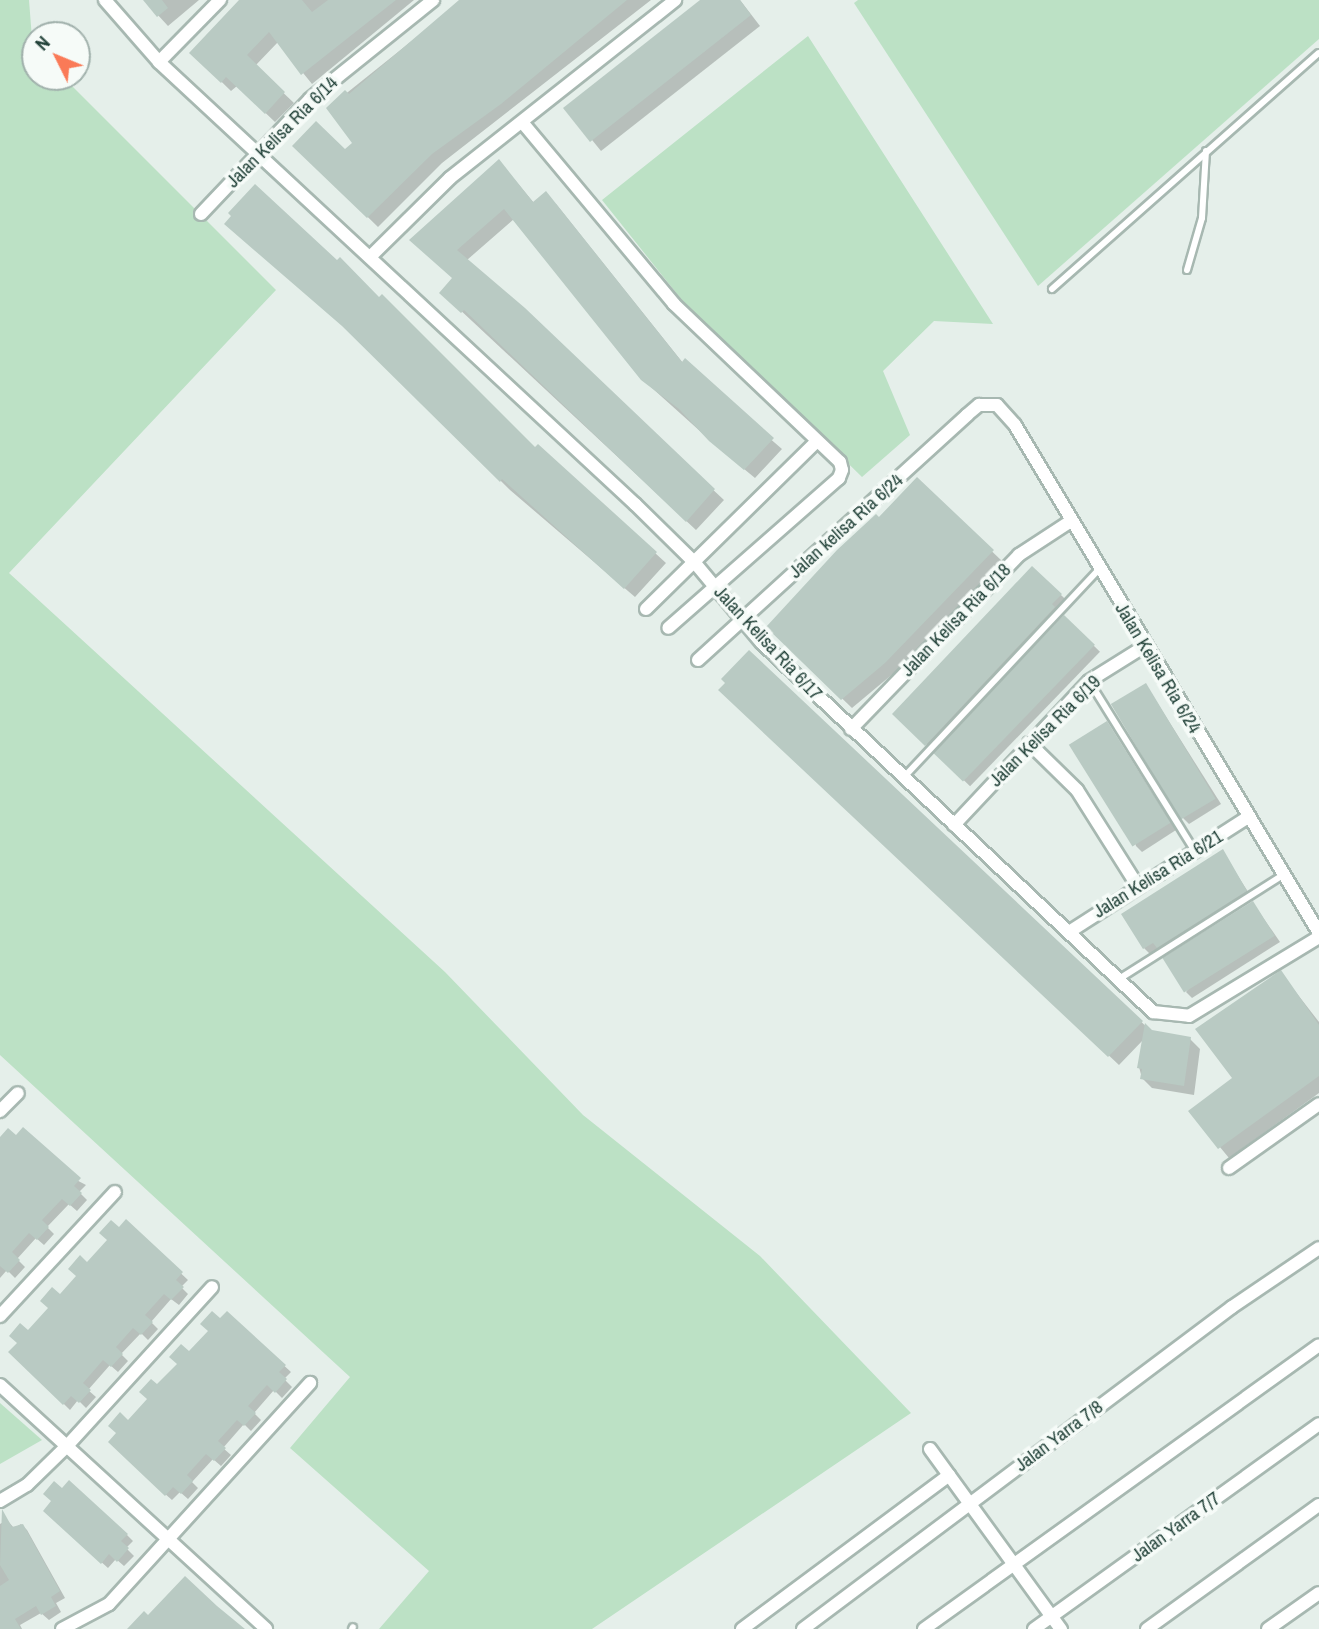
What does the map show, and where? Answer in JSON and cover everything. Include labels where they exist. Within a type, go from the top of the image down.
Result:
[{"type":"street","name":"Jalan Kelisa Ria 6/17","points":[[105,0],[159,62],[695,563],[741,620],[851,729],[1153,1012],[1174,1018],[1189,1016],[1319,935]]},
{"type":"street","points":[[159,62],[220,0]]},
{"type":"street","name":"Jalan Kelisa Ria 6/14","points":[[201,214],[310,99],[433,0]]},
{"type":"street","points":[[370,257],[450,178],[675,0]]},
{"type":"street","points":[[522,122],[674,304],[840,462],[839,478],[668,628]]},
{"type":"street","name":"Jalan kelisa Ria 6/24","points":[[698,660],[967,415],[979,405],[997,405]]},
{"type":"street","name":"Jalan Kelisa Ria 6/24","points":[[997,405],[1006,411],[1319,935]]},
{"type":"street","points":[[646,609],[816,442]]},
{"type":"street","name":"Jalan Kelisa Ria 6/18","points":[[851,729],[1019,555],[1070,521]]},
{"type":"street","name":"Jalan Kelisa Ria 6/19","points":[[954,825],[1089,681],[1145,646]]},
{"type":"street","points":[[1029,743],[1077,790],[1137,885]]},
{"type":"street","name":"Jalan Kelisa Ria 6/21","points":[[1069,932],[1137,885],[1248,817]]},
{"type":"street","points":[[0,1111],[18,1093]]},
{"type":"street","points":[[1229,1168],[1319,1104]]},
{"type":"street","points":[[0,1316],[115,1192]]},
{"type":"street","name":"Jalan Yarra 7/8","points":[[803,1629],[1232,1307],[1319,1248]]},
{"type":"street","points":[[0,1502],[27,1485],[68,1446],[212,1287]]},
{"type":"street","points":[[924,1629],[1319,1345]]},
{"type":"street","points":[[63,1629],[109,1604],[310,1382]]},
{"type":"street","points":[[0,1385],[266,1629]]},
{"type":"street","name":"Jalan Yarra 7/7","points":[[1034,1629],[1319,1424]]},
{"type":"street","points":[[930,1449],[1061,1629]]},
{"type":"street","points":[[741,1629],[949,1475]]},
{"type":"street","points":[[1147,1629],[1319,1505]]},
{"type":"street","points":[[1268,1629],[1319,1593]]},
{"type":"lane","points":[[1052,289],[1319,53]]},
{"type":"lane","points":[[1187,270],[1202,218],[1206,151]]},
{"type":"lane","points":[[903,778],[1099,569]]},
{"type":"lane","points":[[1089,681],[1195,850]]},
{"type":"lane","points":[[1117,980],[1283,875]]},
{"type":"green space","points":[[0,0],[29,0],[31,21],[21,21],[21,91],[77,91],[276,290],[9,573],[445,972],[583,1115],[760,1256],[911,1413],[592,1629],[379,1629],[429,1571],[290,1448],[350,1377],[0,1055]]},
{"type":"green space","points":[[858,0],[1319,0],[1319,39],[1038,286],[854,3]]},
{"type":"green space","points":[[808,36],[993,324],[934,321],[883,371],[910,435],[862,477],[685,304],[602,200]]},
{"type":"green space","points":[[0,1403],[42,1440],[0,1464]]},
{"type":"building","points":[[143,0],[162,0],[168,8],[157,17]]},
{"type":"building","points":[[239,0],[302,0],[312,12],[328,0],[396,0],[301,75],[269,32],[247,55],[285,92],[265,114],[226,77],[221,83],[189,53]]},
{"type":"building","points":[[459,0],[627,0],[501,104],[432,154],[367,218],[292,146],[316,121],[345,149],[352,143],[326,108],[345,90],[349,94]]},
{"type":"building","points":[[700,0],[740,0],[751,15],[590,142],[563,108]]},
{"type":"building","points":[[499,159],[533,202],[546,191],[682,362],[685,358],[774,438],[744,470],[709,441],[679,409],[641,380],[504,209],[457,250],[525,308],[715,489],[686,522],[464,310],[461,313],[439,293],[452,278],[409,240]]},
{"type":"building","points":[[255,184],[337,260],[340,257],[379,297],[382,294],[535,447],[538,444],[657,552],[624,589],[502,479],[500,482],[342,326],[224,224],[231,216],[228,213]]},
{"type":"building","points":[[917,477],[994,550],[885,663],[841,700],[766,627],[837,550],[876,514],[879,517]]},
{"type":"building","points":[[1032,566],[1062,594],[1052,604],[1055,607],[925,746],[892,714]]},
{"type":"building","points":[[1064,615],[1095,645],[963,782],[932,752]]},
{"type":"building","points":[[749,650],[1143,1021],[1108,1057],[718,690],[725,683],[721,679]]},
{"type":"building","points":[[1146,683],[1216,799],[1180,820],[1111,704]]},
{"type":"building","points":[[1107,721],[1171,823],[1132,847],[1069,745]]},
{"type":"building","points":[[1223,849],[1247,891],[1157,948],[1153,943],[1143,949],[1121,914]]},
{"type":"building","points":[[1253,901],[1275,936],[1184,992],[1162,958]]},
{"type":"building","points":[[1281,970],[1319,1025],[1319,1076],[1218,1149],[1188,1111],[1232,1078],[1195,1029]]},
{"type":"building","points":[[1145,1023],[1152,1030],[1191,1037],[1184,1086],[1140,1079],[1142,1069],[1137,1068]]},
{"type":"building","points":[[23,1127],[81,1178],[74,1186],[82,1193],[70,1206],[62,1199],[42,1220],[49,1227],[37,1240],[29,1233],[12,1252],[20,1260],[8,1273],[0,1266],[0,1137],[8,1128],[16,1135]]},
{"type":"building","points":[[126,1219],[183,1272],[176,1280],[184,1287],[171,1300],[164,1294],[145,1315],[153,1322],[141,1335],[133,1328],[116,1347],[123,1354],[111,1367],[103,1360],[83,1383],[91,1390],[79,1403],[71,1396],[63,1405],[8,1352],[17,1343],[9,1336],[20,1323],[28,1330],[48,1308],[40,1301],[52,1287],[60,1294],[76,1276],[68,1269],[80,1255],[87,1262],[107,1240],[99,1233],[111,1220],[119,1227]]},
{"type":"building","points":[[212,1311],[220,1318],[227,1311],[286,1365],[279,1372],[287,1379],[275,1393],[267,1385],[248,1406],[256,1413],[244,1426],[237,1420],[218,1441],[226,1448],[214,1461],[206,1454],[187,1475],[193,1481],[181,1494],[173,1487],[165,1496],[108,1442],[116,1433],[108,1426],[120,1412],[128,1420],[147,1399],[139,1392],[151,1379],[157,1384],[177,1364],[169,1357],[181,1344],[189,1351],[208,1331],[200,1324]]},
{"type":"building","points":[[69,1480],[128,1534],[121,1541],[129,1548],[117,1562],[109,1554],[101,1564],[43,1511],[51,1501],[43,1494],[54,1481],[62,1488]]},
{"type":"building","points":[[2,1509],[12,1527],[23,1524],[60,1591],[51,1597],[56,1606],[41,1615],[36,1606],[15,1619],[21,1629],[0,1629],[0,1586],[9,1580],[0,1565]]},
{"type":"building","points":[[185,1576],[245,1629],[127,1629],[144,1611],[148,1615]]}]
